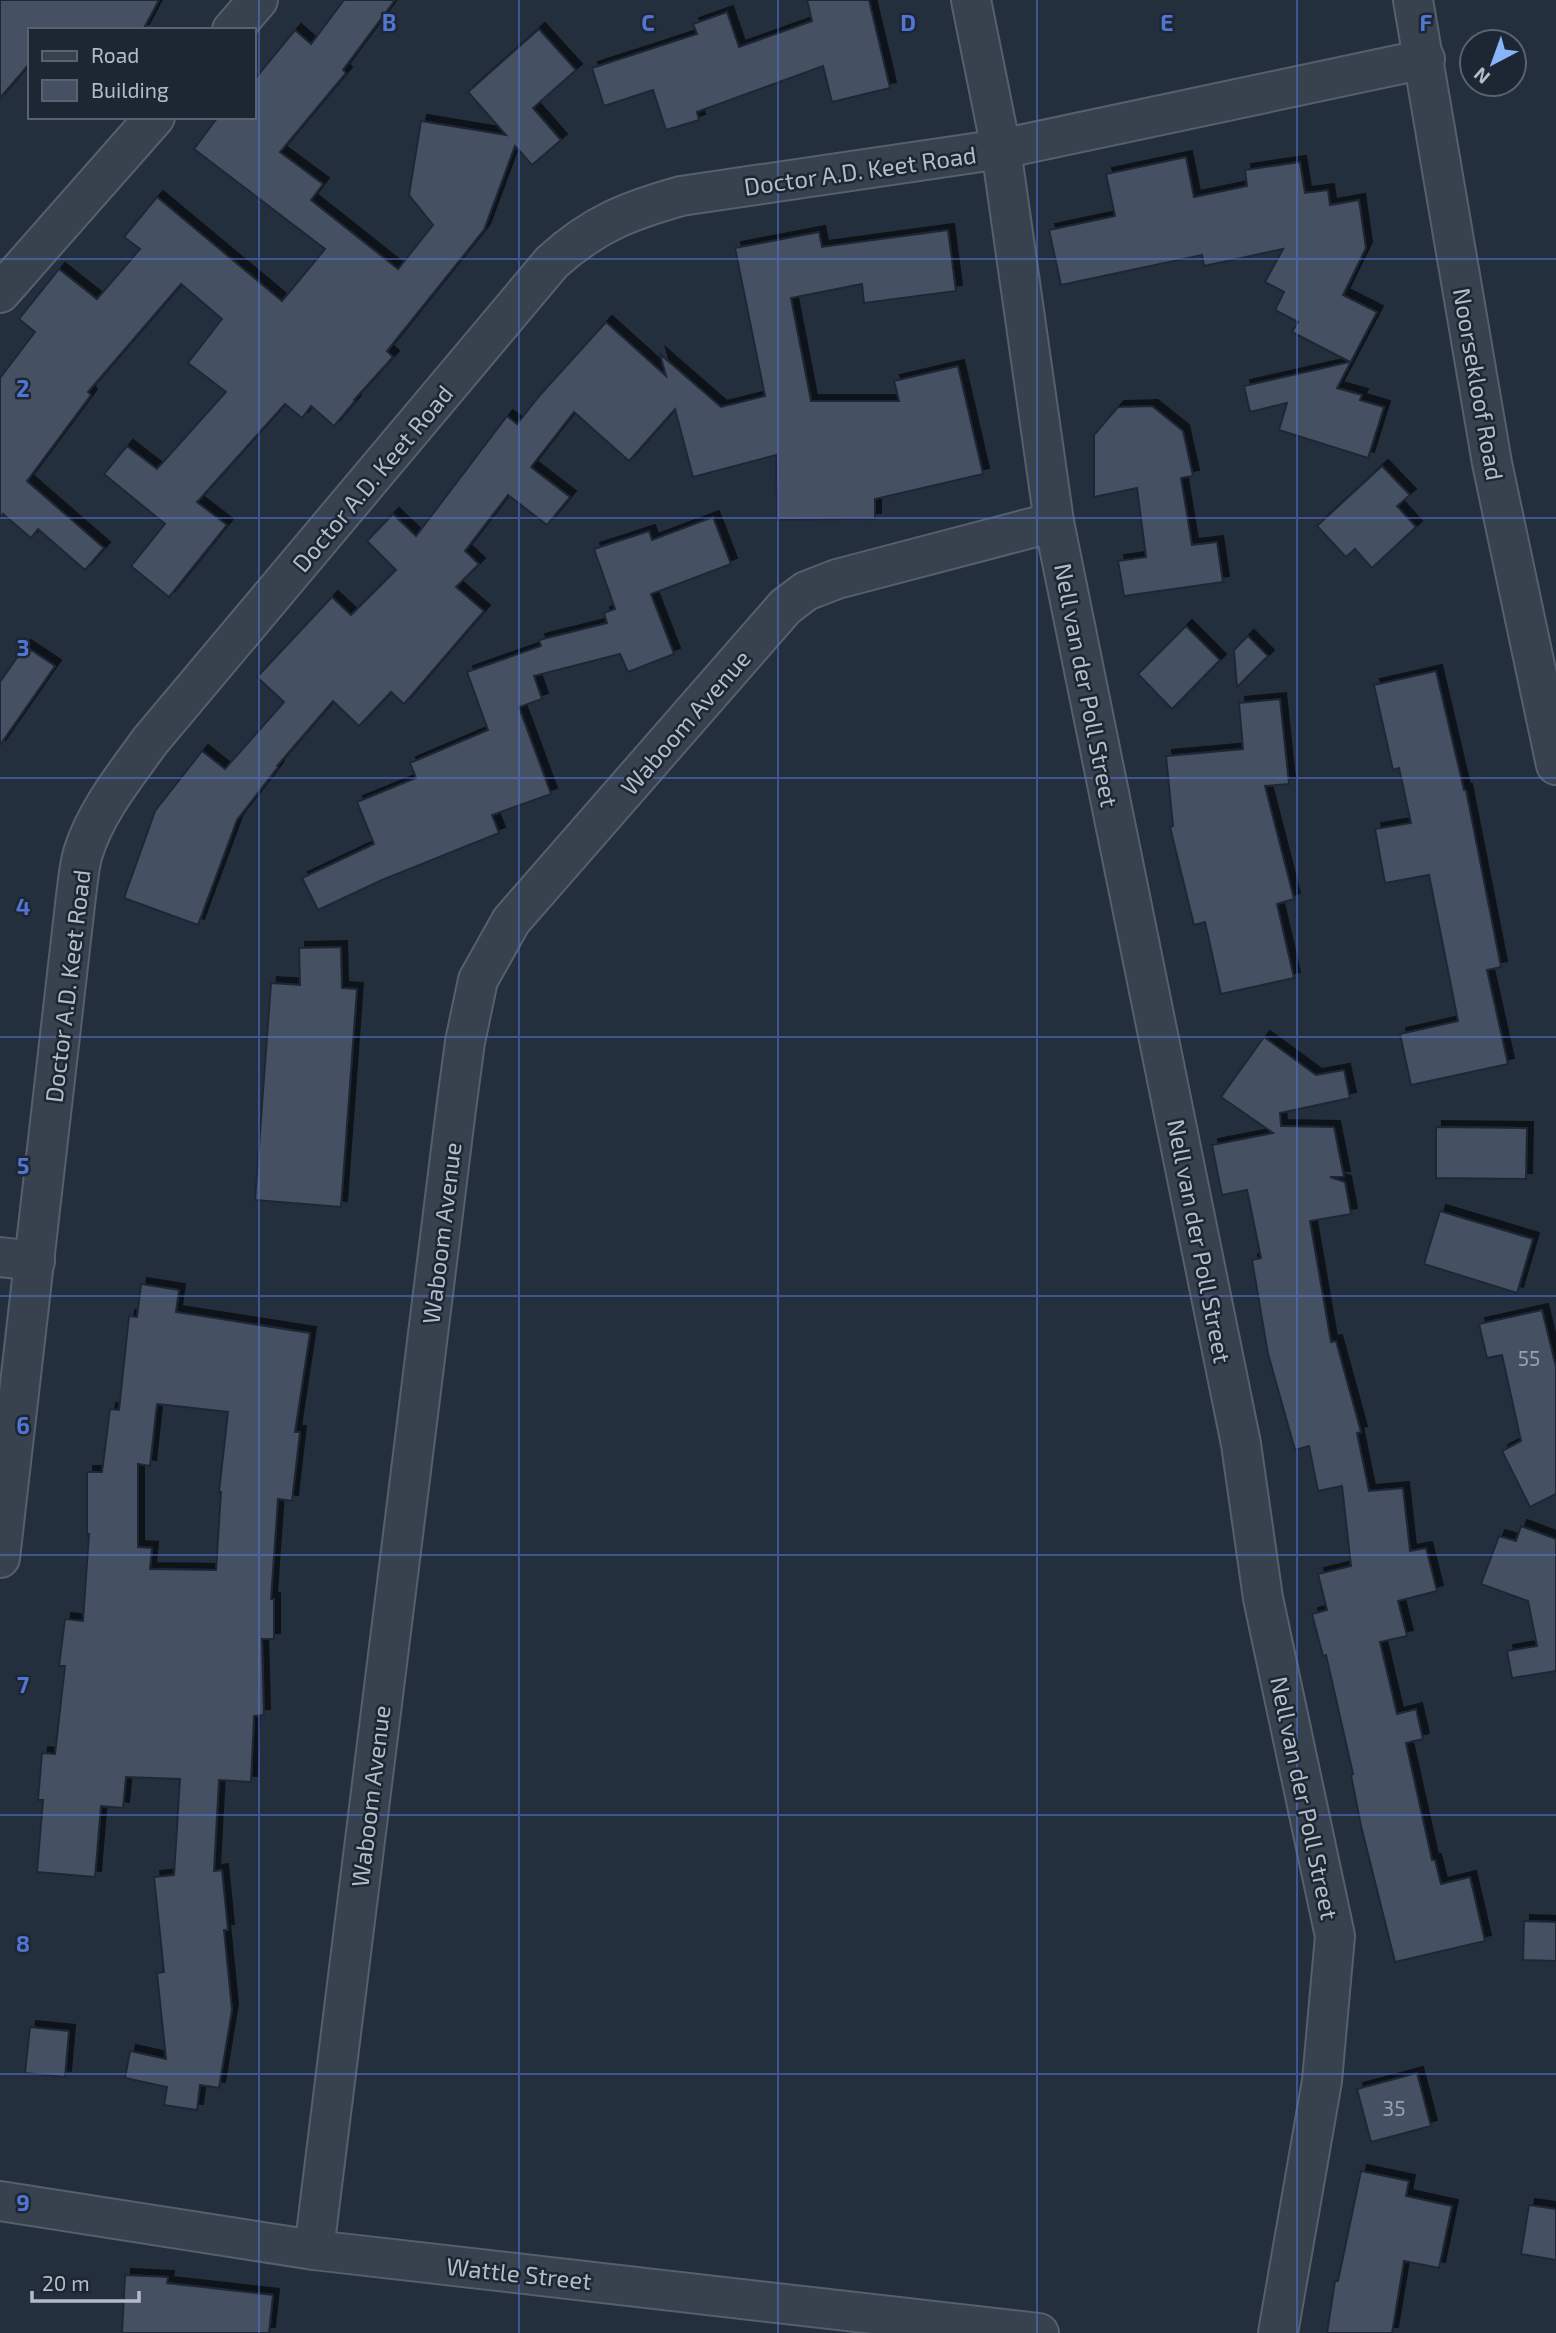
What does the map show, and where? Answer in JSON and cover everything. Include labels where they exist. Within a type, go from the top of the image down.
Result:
[{"type":"street","points":[[234,28],[258,0]]},
{"type":"street","name":"Nell van der Poll Street","points":[[971,0],[1001,149],[1054,522],[1241,1444],[1263,1598],[1335,1936],[1322,2081],[1278,2333]]},
{"type":"street","name":"Noorsekloof Road","points":[[1413,0],[1492,463],[1556,765]]},
{"type":"street","name":"Doctor A.D. Keet Road","points":[[0,1558],[17,1259],[83,853],[96,821],[120,781],[150,741],[552,262],[571,245],[609,220],[681,196],[1001,149],[1424,59]]},
{"type":"street","points":[[0,293],[153,119]]},
{"type":"street","name":"Waboom Avenue","points":[[314,2250],[456,1109],[465,1042],[478,980],[511,921],[786,607],[806,591],[837,579],[1054,522]]},
{"type":"street","name":"Wattle Street","points":[[0,2202],[789,2318],[1039,2333]]},
{"type":"building","points":[[0,0],[159,0],[144,28],[28,28],[28,65],[0,98]]},
{"type":"building","points":[[344,0],[395,0],[343,70],[346,73],[280,152],[323,184],[311,200],[398,269],[433,225],[409,195],[421,121],[506,135],[468,92],[539,29],[576,70],[533,108],[561,140],[532,165],[515,146],[484,230],[387,351],[393,357],[334,426],[311,406],[302,418],[285,404],[197,502],[227,525],[169,597],[131,566],[165,524],[104,474],[127,446],[157,469],[226,392],[188,363],[222,319],[181,284],[88,392],[91,395],[27,481],[104,548],[85,570],[38,529],[31,538],[3,514],[0,518],[0,378],[35,332],[19,319],[59,269],[97,299],[140,249],[124,237],[157,197],[282,301],[325,249],[194,149],[216,119],[256,119],[256,78],[295,30],[311,44]]},
{"type":"building","points":[[807,0],[869,0],[890,88],[832,102],[823,66],[697,112],[699,120],[666,130],[653,90],[604,106],[592,68],[697,34],[693,24],[727,12],[739,47],[812,21]]},
{"type":"building","points":[[1186,157],[1194,197],[1247,186],[1245,170],[1300,162],[1305,193],[1328,190],[1330,205],[1359,200],[1366,248],[1343,295],[1377,312],[1337,388],[1362,395],[1360,400],[1384,407],[1368,458],[1279,430],[1287,403],[1250,412],[1244,386],[1350,362],[1292,332],[1298,322],[1275,310],[1284,292],[1265,282],[1283,249],[1204,266],[1202,255],[1061,285],[1049,230],[1115,216],[1106,174]]},
{"type":"building","points":[[948,230],[956,291],[864,303],[862,284],[791,298],[811,401],[899,401],[894,381],[958,366],[983,474],[875,499],[875,519],[777,520],[776,455],[693,477],[675,409],[629,461],[574,412],[531,467],[570,497],[547,525],[508,495],[465,551],[479,564],[456,587],[484,611],[404,704],[391,692],[359,726],[333,701],[277,766],[237,820],[198,925],[124,898],[155,811],[202,751],[225,769],[284,702],[257,677],[332,597],[351,615],[396,570],[367,541],[393,514],[416,536],[507,416],[517,424],[606,322],[666,376],[660,354],[721,407],[765,396],[735,248],[819,232],[822,247]]},
{"type":"building","points":[[1152,406],[1183,431],[1193,476],[1181,478],[1192,545],[1217,542],[1223,582],[1124,596],[1118,561],[1146,557],[1137,488],[1094,497],[1094,435],[1118,407]]},
{"type":"building","points":[[1382,466],[1410,495],[1397,506],[1416,527],[1372,568],[1355,549],[1346,557],[1317,526]]},
{"type":"building","points":[[713,517],[731,564],[651,594],[674,654],[628,672],[620,654],[534,676],[542,699],[519,707],[551,794],[492,815],[499,833],[382,880],[318,910],[302,878],[374,844],[357,802],[416,778],[410,763],[488,730],[467,672],[541,646],[539,640],[607,623],[604,613],[615,609],[594,549],[649,531],[652,540]]},
{"type":"building","points":[[1186,626],[1220,660],[1172,709],[1138,674]]},
{"type":"building","points":[[1248,636],[1268,656],[1237,687],[1234,650]]},
{"type":"building","points":[[25,646],[55,666],[0,745],[0,682]]},
{"type":"building","points":[[1436,671],[1466,790],[1501,967],[1487,970],[1508,1064],[1411,1085],[1400,1034],[1458,1021],[1429,875],[1385,883],[1375,829],[1411,823],[1399,768],[1393,770],[1374,685]]},
{"type":"building","points":[[1280,699],[1289,784],[1265,786],[1294,899],[1277,904],[1294,978],[1221,994],[1205,922],[1194,925],[1170,827],[1173,826],[1166,756],[1243,749],[1239,703]]},
{"type":"building","points":[[341,947],[342,988],[357,989],[341,1207],[255,1200],[271,983],[300,985],[299,948]]},
{"type":"building","points":[[1264,1037],[1316,1075],[1344,1070],[1350,1098],[1280,1113],[1281,1126],[1334,1127],[1344,1177],[1330,1177],[1345,1182],[1351,1214],[1310,1221],[1331,1342],[1336,1341],[1361,1432],[1357,1433],[1369,1491],[1403,1488],[1410,1551],[1426,1548],[1437,1591],[1398,1601],[1407,1636],[1380,1642],[1397,1714],[1416,1709],[1423,1739],[1406,1743],[1432,1860],[1435,1860],[1441,1884],[1470,1877],[1485,1941],[1395,1962],[1361,1826],[1351,1775],[1353,1774],[1326,1655],[1323,1656],[1312,1614],[1327,1610],[1318,1574],[1351,1566],[1342,1486],[1318,1491],[1309,1446],[1295,1450],[1268,1354],[1252,1260],[1261,1258],[1247,1190],[1222,1195],[1212,1145],[1273,1133],[1221,1097]]},
{"type":"building","points":[[1436,1127],[1527,1128],[1526,1179],[1436,1178]]},
{"type":"building","points":[[1440,1211],[1533,1239],[1517,1293],[1424,1264]]},
{"type":"building","points":[[141,1284],[179,1290],[176,1312],[310,1333],[295,1432],[300,1432],[292,1501],[278,1499],[271,1599],[274,1599],[274,1639],[262,1639],[264,1715],[254,1716],[251,1782],[219,1780],[214,1871],[222,1870],[228,1930],[224,1930],[232,2010],[219,2088],[200,2085],[197,2110],[164,2105],[167,2087],[125,2078],[130,2051],[166,2059],[157,1973],[164,1972],[154,1877],[174,1875],[180,1779],[126,1777],[123,1808],[101,1806],[95,1877],[37,1872],[43,1800],[38,1800],[42,1753],[55,1754],[65,1666],[59,1666],[65,1619],[83,1621],[89,1534],[87,1472],[102,1472],[110,1409],[119,1410],[129,1316],[137,1317]],"holes":[[[157,1404],[228,1412],[219,1492],[216,1570],[150,1569],[152,1548],[138,1547],[138,1464],[150,1466]]]},
{"type":"building","points":[[1542,1310],[1556,1367],[1556,1494],[1530,1507],[1502,1451],[1521,1441],[1502,1355],[1487,1358],[1479,1324]]},
{"type":"building","points":[[1521,1526],[1556,1539],[1556,1671],[1512,1678],[1507,1651],[1537,1646],[1528,1601],[1481,1584],[1499,1536],[1516,1541]]},
{"type":"building","points":[[1524,1921],[1556,1922],[1556,1961],[1523,1960]]},
{"type":"building","points":[[30,2027],[69,2031],[65,2077],[25,2073]]},
{"type":"building","points":[[1417,2073],[1431,2126],[1371,2142],[1357,2089]]},
{"type":"building","points":[[1361,2171],[1409,2181],[1406,2196],[1452,2206],[1439,2268],[1404,2261],[1392,2333],[1327,2333],[1335,2281],[1338,2281]]},
{"type":"building","points":[[1529,2205],[1556,2209],[1556,2260],[1521,2254]]},
{"type":"building","points":[[125,2275],[168,2277],[167,2283],[273,2295],[269,2333],[122,2333]]}]
